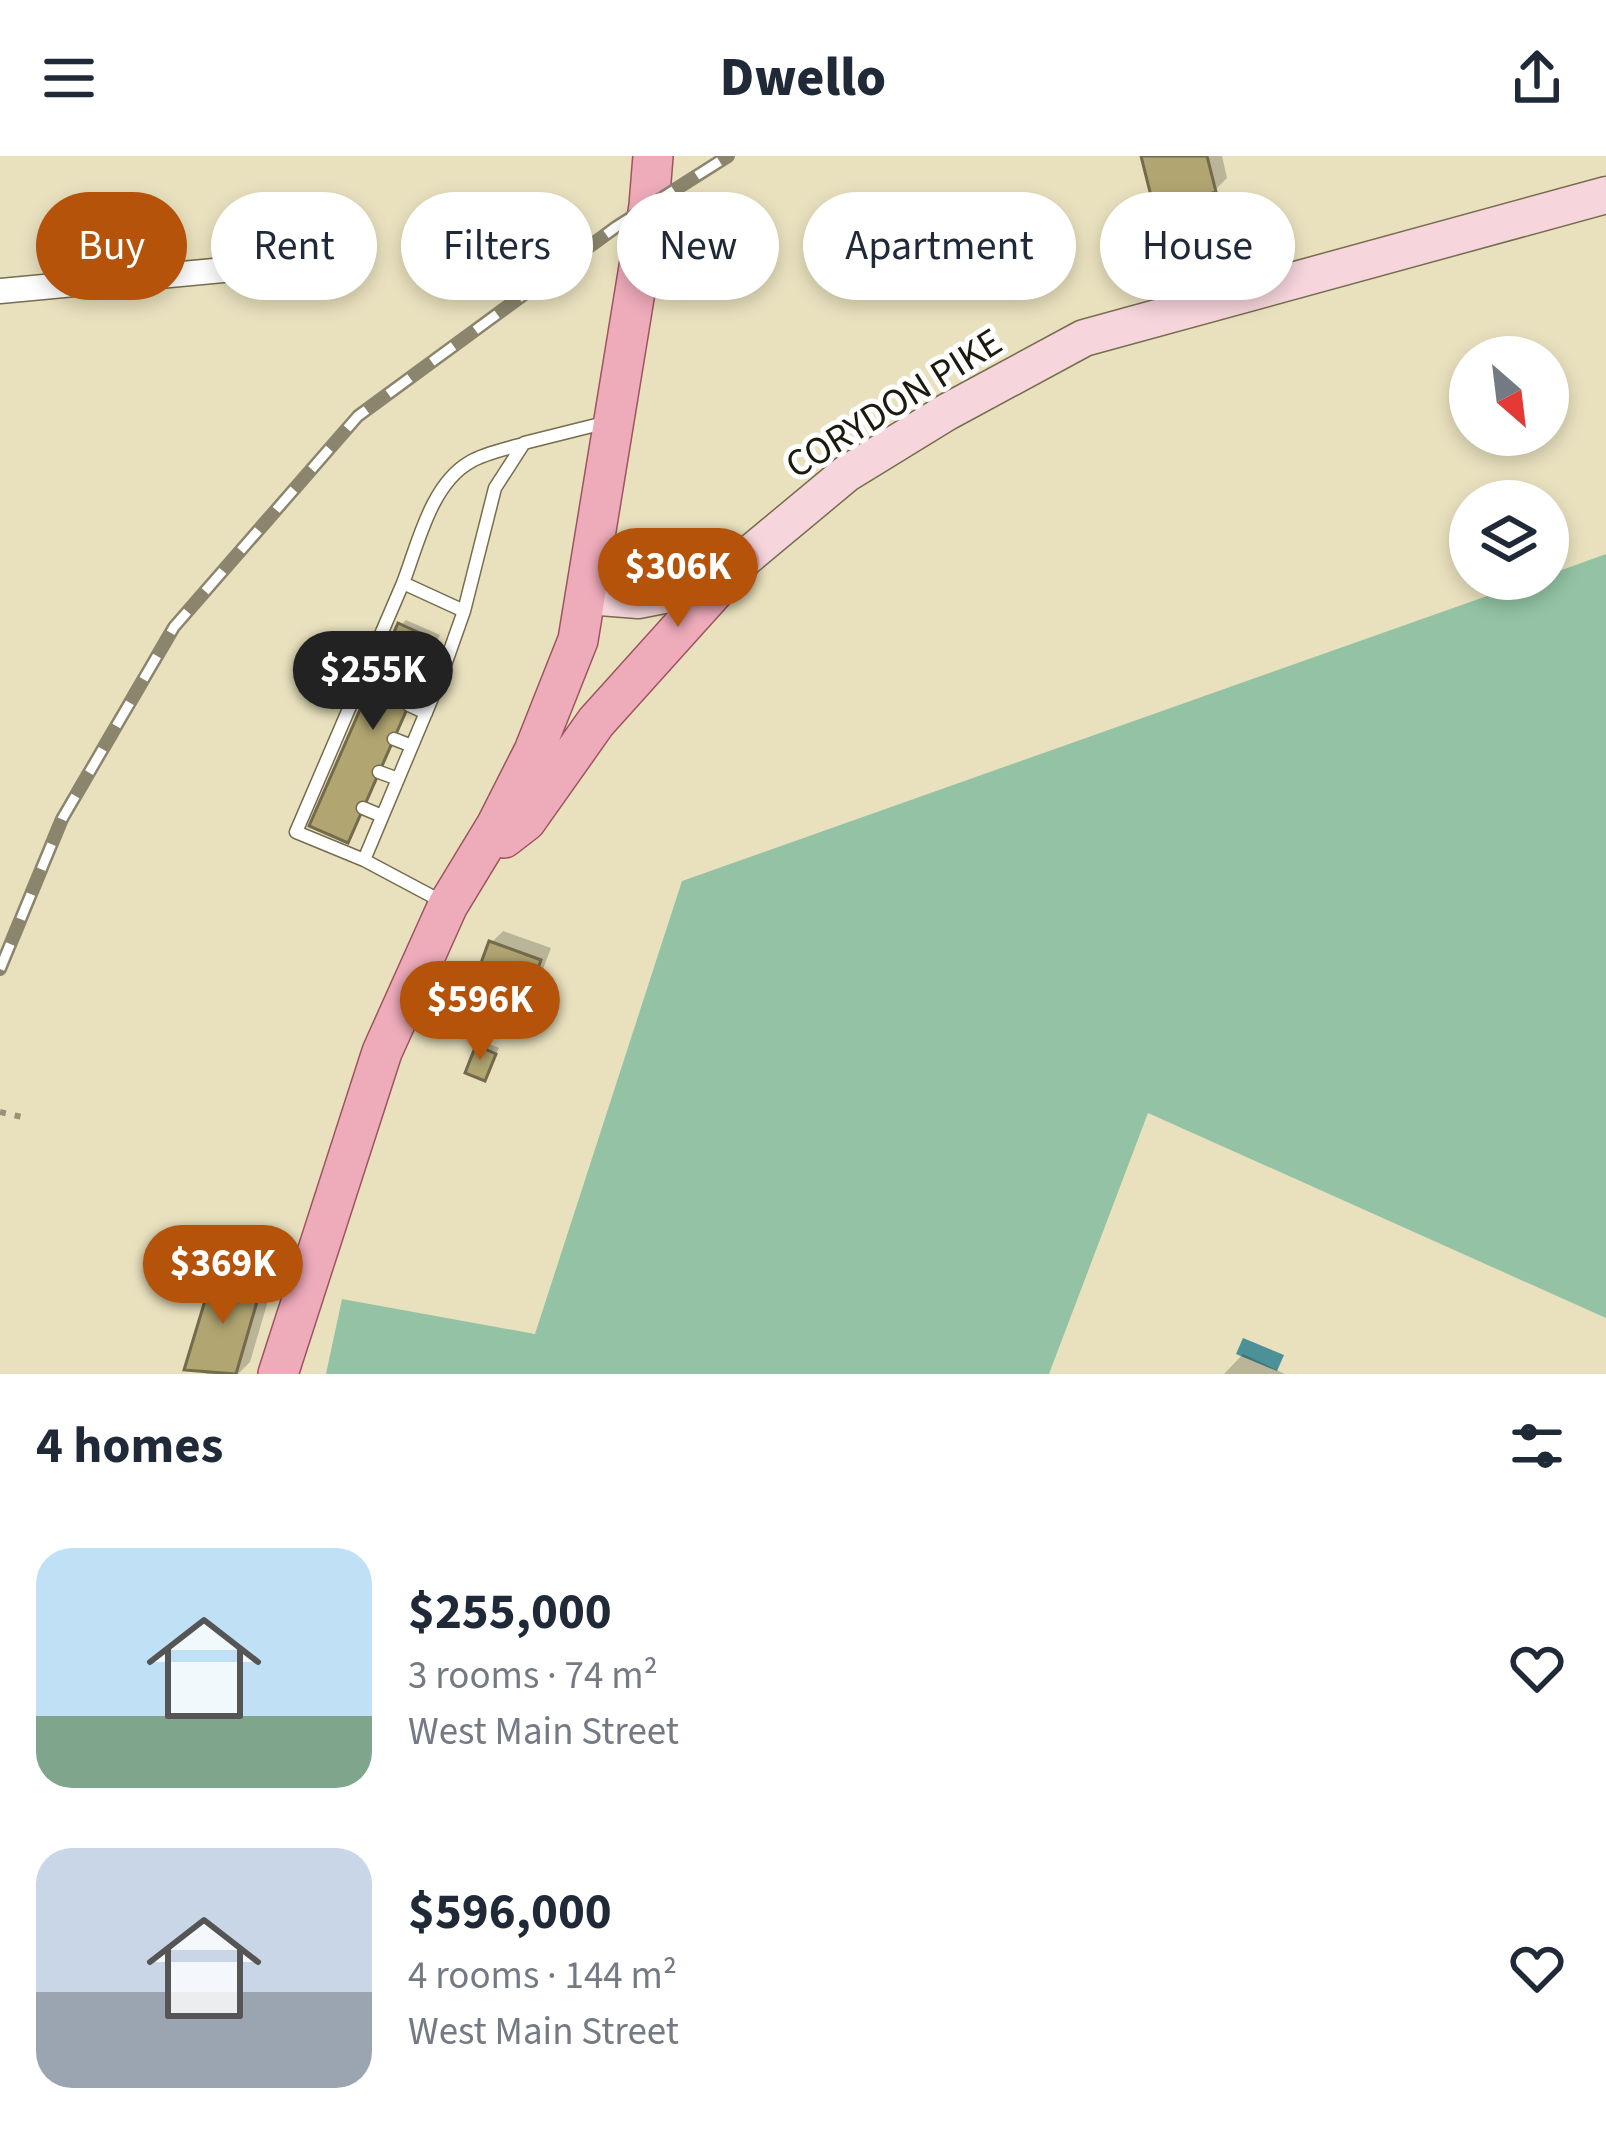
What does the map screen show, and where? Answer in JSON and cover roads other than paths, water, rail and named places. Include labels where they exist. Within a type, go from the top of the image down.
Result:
[{"type":"main road","points":[[278,1374],[382,1052],[448,905],[534,751],[578,640],[653,156]]},
{"type":"main road","name":"CORYDON PIKE","points":[[587,596],[662,597],[721,578],[846,474],[947,412],[1084,338],[1606,195]]},
{"type":"main road","points":[[476,860],[526,821],[596,722],[740,562]]},
{"type":"street","points":[[0,291],[211,270]]},
{"type":"lane","points":[[448,905],[364,860],[296,832],[380,652],[431,510],[454,473],[472,460],[615,420]]},
{"type":"lane","points":[[364,860],[464,611],[495,488],[524,443]]},
{"type":"lane","points":[[403,583],[464,611]]},
{"type":"lane","points":[[424,672],[440,679]]},
{"type":"lane","points":[[409,705],[426,713]]},
{"type":"lane","points":[[394,739],[412,746]]},
{"type":"lane","points":[[379,772],[398,779]]},
{"type":"lane","points":[[363,808],[382,816]]},
{"type":"water","points":[[1243,1338],[1284,1355],[1277,1371],[1236,1354]]},
{"type":"railway","points":[[0,969],[62,819],[174,627],[358,416],[616,227],[728,156]]}]
